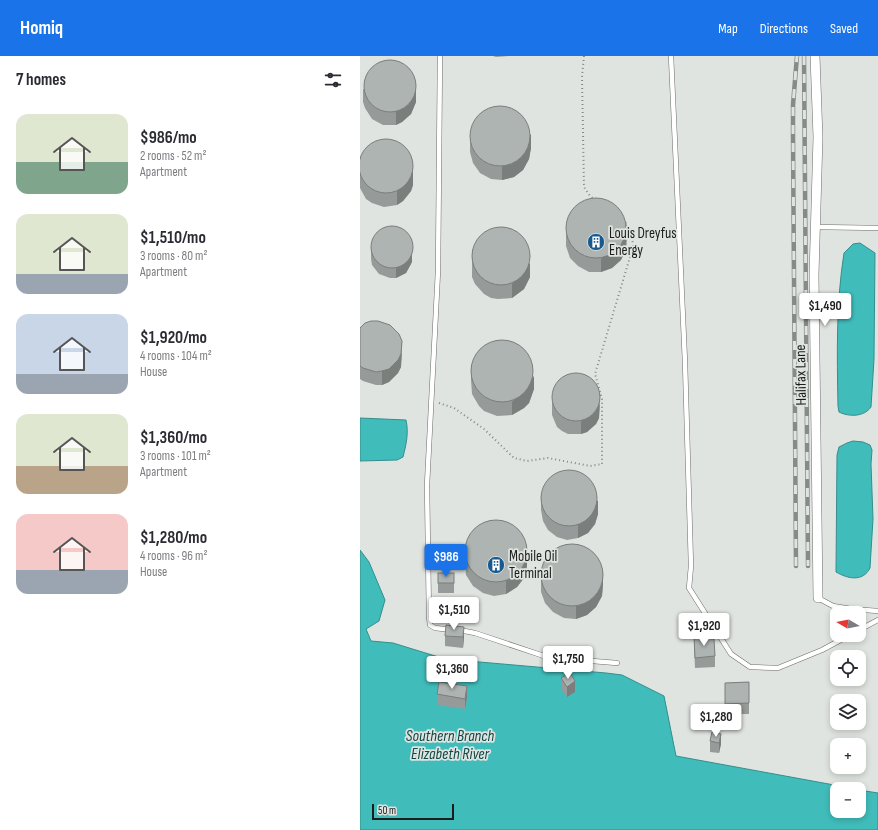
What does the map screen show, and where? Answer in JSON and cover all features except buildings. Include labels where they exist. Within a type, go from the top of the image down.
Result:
[{"type":"street","name":"Halifax Lane","points":[[815,56],[818,137],[814,291],[818,598]]},
{"type":"lane","points":[[440,56],[438,271],[427,485],[430,625],[435,628],[475,633],[544,656],[617,662]]},
{"type":"lane","points":[[671,56],[685,362],[691,566],[690,588],[731,654],[750,667],[778,668],[822,650],[837,642]]},
{"type":"lane","points":[[816,227],[878,228]]},
{"type":"lane","points":[[818,598],[833,606],[878,611]]},
{"type":"lane","points":[[866,626],[878,620]]},
{"type":"path","points":[[584,56],[582,77],[584,187],[590,196],[596,200]]},
{"type":"path","points":[[431,401],[454,408],[484,429],[514,458],[527,461],[548,458],[590,466],[602,464],[602,399],[594,374],[632,247],[632,235],[628,225],[623,220]]},
{"type":"water","points":[[860,243],[875,253],[874,359],[871,407],[864,413],[847,415],[839,412],[838,406],[838,310],[844,253],[853,244]]},
{"type":"water","points":[[360,418],[406,420],[407,434],[403,457],[397,460],[360,461]]},
{"type":"water","points":[[853,441],[863,442],[870,445],[872,450],[871,464],[873,519],[870,568],[863,576],[850,578],[836,572],[837,455],[839,447]]},
{"type":"water","name":"Southern Branch Elizabeth River","points":[[360,550],[369,562],[385,600],[379,621],[366,629],[371,641],[393,643],[445,659],[622,675],[664,696],[676,756],[830,784],[830,818],[866,818],[866,791],[878,793],[878,830],[360,830]]},
{"type":"railway","points":[[796,566],[793,105],[797,56]]},
{"type":"railway","points":[[804,56],[808,566]]},
{"type":"place","name":"Louis Dreyfus Energy","points":[[596,242]]},
{"type":"place","name":"Mobile Oil Terminal","points":[[496,565]]}]
